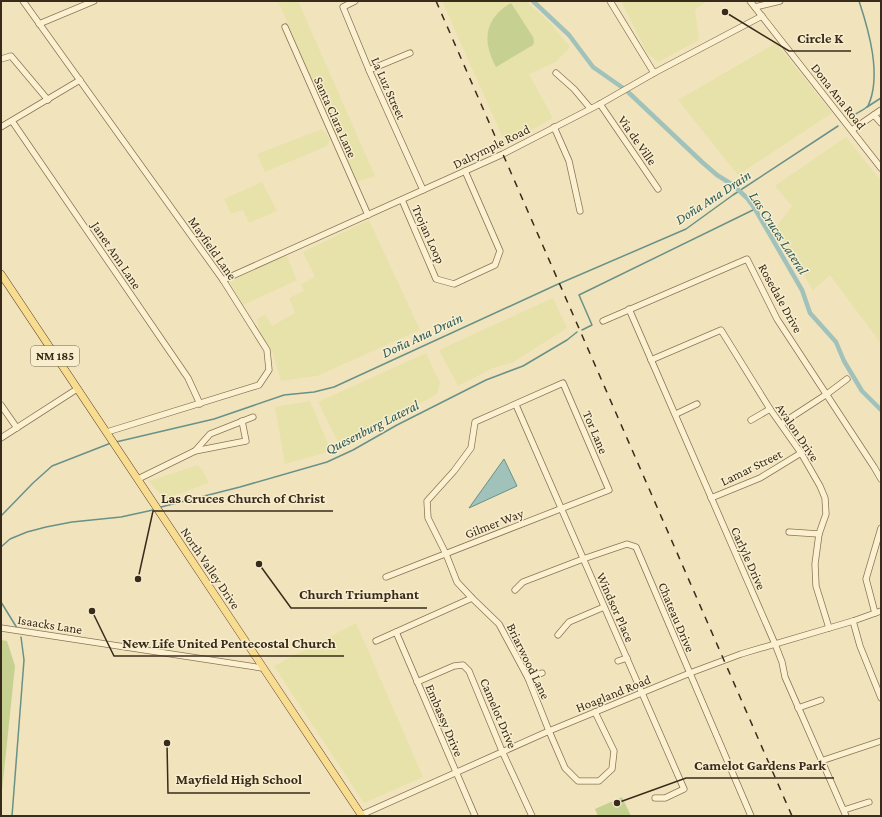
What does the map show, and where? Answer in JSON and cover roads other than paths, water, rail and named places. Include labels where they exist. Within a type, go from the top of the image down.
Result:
[{"type":"main road","name":"North Valley Drive","points":[[1,274],[361,815]]},
{"type":"street","name":"Mayfield Lane","points":[[23,1],[223,280],[267,350],[268,370],[259,385],[108,434]]},
{"type":"street","points":[[40,24],[94,1]]},
{"type":"street","name":"La Luz Street","points":[[355,1],[343,7],[369,70],[423,190]]},
{"type":"street","points":[[610,1],[654,73]]},
{"type":"street","name":"Dona Ana Road","points":[[750,1],[881,168]]},
{"type":"street","points":[[755,7],[780,1]]},
{"type":"street","name":"Dalrymple Road","points":[[223,280],[510,151],[762,16]]},
{"type":"street","name":"Santa Clara Lane","points":[[285,27],[368,215]]},
{"type":"street","points":[[369,70],[410,53]]},
{"type":"street","points":[[1,59],[11,56],[48,100]]},
{"type":"street","points":[[556,73],[574,89],[590,108]]},
{"type":"street","points":[[1,127],[80,80]]},
{"type":"street","name":"Via de Ville","points":[[600,104],[658,189]]},
{"type":"street","points":[[852,130],[881,110]]},
{"type":"street","points":[[874,115],[881,123]]},
{"type":"street","name":"Janet Ann Lane","points":[[12,121],[188,378],[200,404]]},
{"type":"street","points":[[554,127],[569,161],[580,211]]},
{"type":"street","points":[[875,160],[881,155]]},
{"type":"street","name":"Trojan Loop","points":[[402,200],[436,279],[454,284],[496,265],[500,251],[466,171]]},
{"type":"street","name":"Rosedale Drive","points":[[603,321],[747,258],[777,319],[881,479]]},
{"type":"street","name":"Carlyle Drive","points":[[629,309],[775,644],[782,662],[785,677],[845,813]]},
{"type":"street","name":"Avalon Drive","points":[[651,360],[721,330],[770,409],[801,453],[820,486],[825,498],[826,514],[819,534],[815,564],[816,586],[829,628]]},
{"type":"street","points":[[781,424],[847,379]]},
{"type":"street","name":"Briarwood Lane","points":[[563,383],[475,422],[471,448],[454,471],[427,501],[428,518],[446,554],[457,582],[499,624],[528,678],[565,768],[578,781],[599,781],[612,769],[614,751],[595,712]]},
{"type":"street","name":"Tor Lane","points":[[563,383],[609,490]]},
{"type":"street","points":[[1,438],[77,389]]},
{"type":"street","points":[[676,414],[697,404]]},
{"type":"street","points":[[1,405],[17,428]]},
{"type":"street","name":"Windsor Place","points":[[516,405],[684,789],[665,798],[655,798]]},
{"type":"street","points":[[751,420],[770,409]]},
{"type":"street","points":[[195,451],[210,434],[253,417]]},
{"type":"street","points":[[138,479],[195,451],[246,441],[242,421]]},
{"type":"street","name":"Lamar Street","points":[[711,498],[760,478],[801,453]]},
{"type":"street","name":"Gilmer Way","points":[[386,577],[609,490]]},
{"type":"street","points":[[878,612],[866,579],[881,528]]},
{"type":"street","points":[[790,532],[819,534]]},
{"type":"street","name":"Chateau Drive","points":[[515,590],[523,582],[583,559],[627,544],[636,547],[751,816]]},
{"type":"street","points":[[376,641],[472,598]]},
{"type":"street","points":[[558,635],[569,622],[604,607]]},
{"type":"street","name":"Hoagland Road","points":[[361,815],[502,751],[690,673],[741,654],[853,621],[878,612]]},
{"type":"street","points":[[853,621],[860,646],[881,698]]},
{"type":"street","name":"Isaacks Lane","points":[[1,628],[262,668]]},
{"type":"street","name":"Embassy Drive","points":[[396,632],[475,816]]},
{"type":"street","points":[[618,661],[627,658]]},
{"type":"street","name":"Camelot Drive","points":[[417,682],[454,666],[462,665],[469,671],[502,751],[532,816]]},
{"type":"street","points":[[528,678],[542,673]]},
{"type":"street","points":[[798,708],[821,700]]},
{"type":"street","points":[[821,761],[881,741]]},
{"type":"street","points":[[845,813],[869,802]]},
{"type":"water","points":[[504,459],[517,486],[469,508]]},
{"type":"waterway","name":"Las Cruces Lateral","points":[[533,1],[569,35],[593,67],[623,88]]},
{"type":"waterway","points":[[852,116],[868,106],[874,81],[874,68],[870,39],[859,1]]},
{"type":"waterway","name":"Las Cruces Lateral","points":[[627,91],[702,162],[717,175],[733,185],[747,198],[755,209],[802,290],[810,313],[836,342],[844,361],[862,391],[881,410]]},
{"type":"waterway","name":"Doña Ana Drain","points":[[867,107],[881,98]]},
{"type":"waterway","name":"Doña Ana Drain","points":[[116,442],[214,419],[284,395],[314,392],[334,387],[556,285],[686,229],[733,195],[838,126]]},
{"type":"waterway","name":"Quesenburg Lateral","points":[[582,330],[592,325],[579,295],[755,209]]},
{"type":"waterway","name":"Quesenburg Lateral","points":[[161,507],[240,487],[327,462],[353,450],[397,425],[486,380],[523,366],[567,340],[577,332]]},
{"type":"waterway","name":"Doña Ana Drain","points":[[1,516],[52,466],[111,443]]},
{"type":"waterway","name":"Quesenburg Lateral","points":[[1,547],[10,539],[27,532],[46,527],[72,522],[121,517],[153,510]]},
{"type":"waterway","points":[[1,602],[17,628]]},
{"type":"waterway","points":[[12,816],[24,660],[21,637]]},
{"type":"railway","points":[[436,1],[792,816]]},
{"type":"place","name":"Circle K","points":[[725,12]]},
{"type":"place","name":"Church Triumphant","points":[[259,564]]},
{"type":"place","name":"Las Cruces Church of Christ","points":[[138,579]]},
{"type":"place","name":"New Life United Pentecostal Church","points":[[92,611]]},
{"type":"place","name":"Mayfield High School","points":[[167,743]]},
{"type":"place","name":"Camelot Gardens Park","points":[[617,803]]}]
